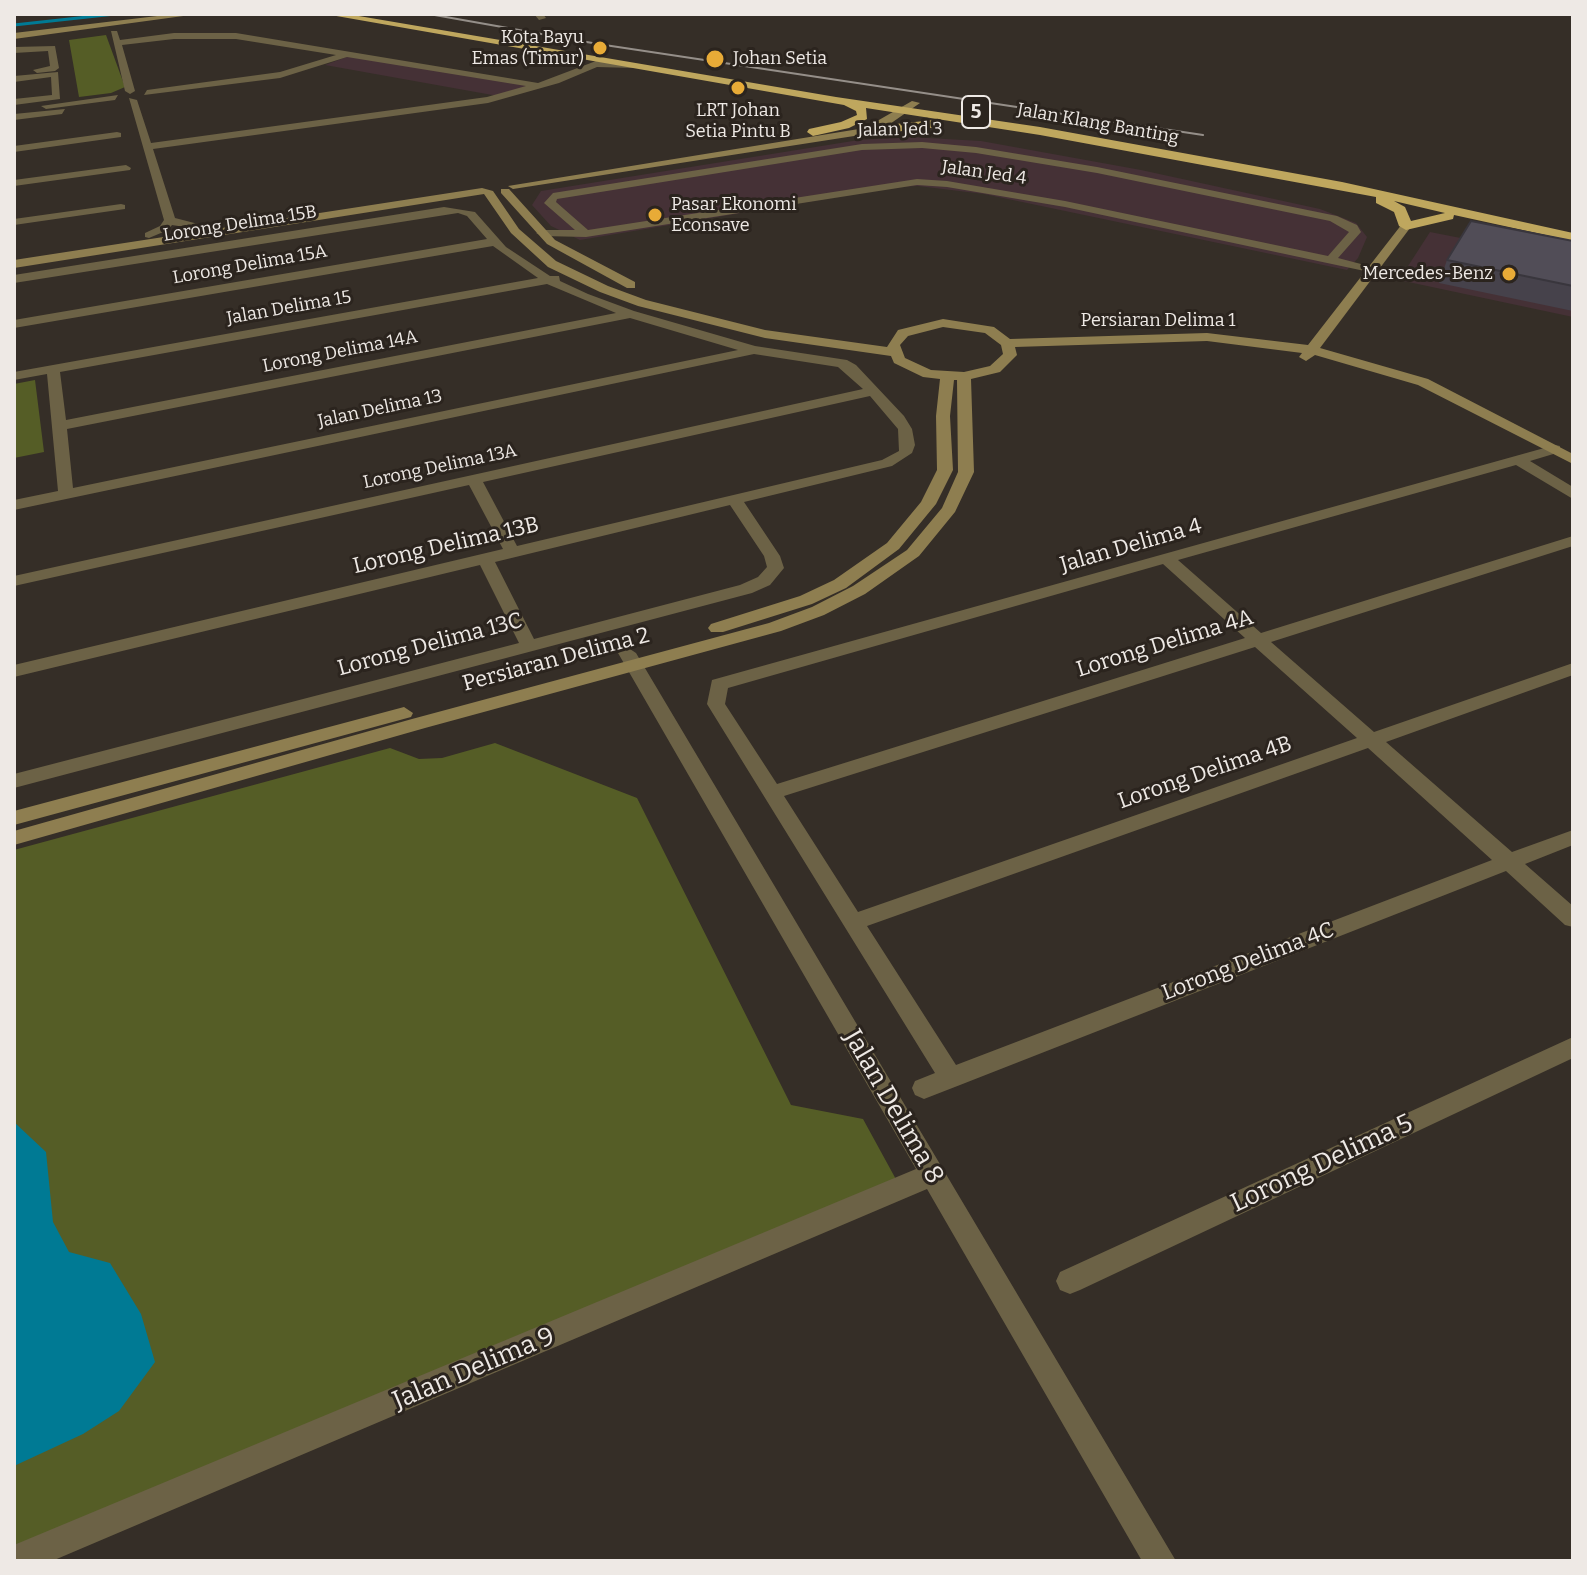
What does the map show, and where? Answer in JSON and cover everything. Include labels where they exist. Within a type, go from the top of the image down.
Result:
[{"type":"highway","points":[[313,14],[379,18]]},
{"type":"highway","name":"Jalan Klang Banting","points":[[330,14],[379,18],[902,106],[1342,186],[1573,237]]},
{"type":"highway","name":"Jalan Klang Banting","points":[[379,18],[836,100],[902,106],[1123,137],[1573,226]]},
{"type":"highway","points":[[813,132],[845,125],[863,117],[861,109],[836,100]]},
{"type":"highway","points":[[867,131],[938,124],[1040,131]]},
{"type":"highway","points":[[1342,186],[1393,205],[1400,210],[1406,226],[1433,217],[1475,216]]},
{"type":"street","points":[[14,34],[173,14]]},
{"type":"street","points":[[14,34],[194,14]]},
{"type":"street","points":[[89,26],[113,30],[136,21]]},
{"type":"street","points":[[113,30],[170,220],[182,225],[204,227]]},
{"type":"street","points":[[118,43],[174,36],[236,36],[539,86]]},
{"type":"street","points":[[14,50],[53,49],[58,101]]},
{"type":"street","points":[[559,52],[583,58],[583,67]]},
{"type":"street","points":[[14,117],[147,93],[280,75],[346,54]]},
{"type":"street","points":[[146,147],[488,100],[539,86],[583,67],[596,64],[635,65]]},
{"type":"street","points":[[14,72],[40,70],[55,73]]},
{"type":"street","points":[[14,79],[55,73]]},
{"type":"street","points":[[14,102],[37,99],[112,101]]},
{"type":"street","points":[[14,110],[58,101]]},
{"type":"street","points":[[14,256],[867,131],[884,124],[902,106]]},
{"type":"street","points":[[14,264],[424,201],[493,186],[865,123],[902,106]]},
{"type":"street","points":[[14,149],[117,135]]},
{"type":"street","name":"Jalan Jed 3","points":[[586,234],[550,203],[553,196],[862,147],[922,145],[985,151],[1097,170],[1333,218],[1353,227],[1355,232],[1331,259]]},
{"type":"street","points":[[14,183],[126,168]]},
{"type":"street","points":[[518,206],[524,192],[558,178]]},
{"type":"street","name":"Jalan Jed 4","points":[[542,233],[586,234],[917,182],[947,184],[1065,204],[1374,269]]},
{"type":"street","points":[[493,186],[502,211],[515,231],[552,264],[642,303],[765,334],[894,345],[914,328],[943,323],[976,326],[1000,336],[1008,349],[995,369],[956,376],[911,368],[894,345],[788,326],[659,295],[601,271],[562,250],[493,186]]},
{"type":"street","points":[[424,201],[462,199],[502,211]]},
{"type":"street","points":[[14,222],[121,207]]},
{"type":"street","name":"Lorong Delima 15B","points":[[14,279],[444,210],[471,214],[493,242]]},
{"type":"street","points":[[149,235],[164,228],[170,220]]},
{"type":"street","points":[[1310,353],[1406,226]]},
{"type":"street","name":"Jalan Jed 4","points":[[562,250],[570,241],[586,234]]},
{"type":"street","points":[[493,242],[548,280],[629,314],[754,350],[842,363],[874,391]]},
{"type":"street","name":"Lorong Delima 15A","points":[[14,324],[493,242]]},
{"type":"street","points":[[571,274],[583,261]]},
{"type":"street","points":[[571,274],[601,271]]},
{"type":"street","name":"Jalan Delima 15","points":[[14,376],[571,274]]},
{"type":"street","name":"Lorong Delima 14A","points":[[59,426],[629,314]]},
{"type":"street","name":"Persiaran Delima 1","points":[[1008,349],[1213,348],[1310,353],[1423,382],[1573,460]]},
{"type":"street","name":"Jalan Delima 13","points":[[14,505],[754,350]]},
{"type":"street","name":"Persiaran Delima 1","points":[[1310,353],[1447,402],[1573,475]]},
{"type":"street","points":[[53,369],[66,493]]},
{"type":"street","name":"Persiaran Delima 2","points":[[14,818],[630,658],[775,627],[818,611],[859,590],[913,553],[949,509],[966,472],[956,376]]},
{"type":"street","name":"Lorong Delima 13B","points":[[14,671],[887,463],[905,453],[908,438],[899,419],[874,391]]},
{"type":"street","name":"Lorong Delima 13A","points":[[14,581],[874,391]]},
{"type":"street","name":"Jalan Delima 4","points":[[772,793],[716,704],[719,684],[1555,449]]},
{"type":"street","points":[[1519,460],[1573,494]]},
{"type":"street","points":[[474,480],[513,553]]},
{"type":"street","name":"Lorong Delima 13C","points":[[14,781],[746,589],[764,581],[776,568],[772,556],[735,500]]},
{"type":"street","name":"Lorong Delima 4A","points":[[772,793],[1573,541]]},
{"type":"street","points":[[1166,558],[1573,919]]},
{"type":"street","points":[[485,559],[528,644]]},
{"type":"street","name":"Persiaran Delima 2","points":[[14,838],[630,658]]},
{"type":"street","name":"Jalan Delima 8","points":[[630,658],[1160,1561]]},
{"type":"street","name":"Lorong Delima 4B","points":[[853,922],[1573,669]]},
{"type":"street","points":[[772,793],[951,1078]]},
{"type":"street","name":"Lorong Delima 4C","points":[[924,1088],[1573,837]]},
{"type":"street","name":"Lorong Delima 5","points":[[1070,1281],[1573,1047]]},
{"type":"street","name":"Jalan Delima 9","points":[[14,1561],[933,1174]]},
{"type":"shaded area","points":[[349,56],[533,86],[498,96],[325,65]]},
{"type":"shaded area","points":[[910,137],[981,141],[1141,170],[1320,209],[1356,223],[1367,237],[1358,258],[1347,270],[984,194],[918,186],[896,187],[580,240],[551,226],[532,205],[541,191],[859,140]]},
{"type":"shaded area","name":"Mercedes-Benz","points":[[1430,232],[1573,260],[1573,317],[1399,280]]},
{"type":"green space","points":[[106,35],[125,87],[111,93],[79,97],[69,40]]},
{"type":"green space","points":[[35,380],[44,452],[14,458],[14,384]]},
{"type":"green space","points":[[495,743],[637,798],[791,1105],[863,1119],[898,1183],[14,1554],[14,850],[390,748],[419,759],[442,758]]},
{"type":"water","points":[[14,1122],[46,1152],[53,1222],[69,1252],[110,1263],[141,1314],[155,1362],[119,1411],[83,1434],[14,1466]]},
{"type":"building","points":[[1471,221],[1573,241],[1573,286],[1447,260]]},
{"type":"waterway","points":[[14,25],[115,14]]},
{"type":"tram line","points":[[429,14],[598,44],[1203,135]]},
{"type":"place","name":"Kota Bayu Emas (Timur)","points":[[600,48]]},
{"type":"place","name":"Johan Setia","points":[[715,59]]},
{"type":"place","name":"LRT Johan Setia Pintu B","points":[[738,88]]},
{"type":"place","name":"Pasar Ekonomi Econsave","points":[[655,215]]},
{"type":"place","name":"Mercedes-Benz","points":[[1509,274]]}]
